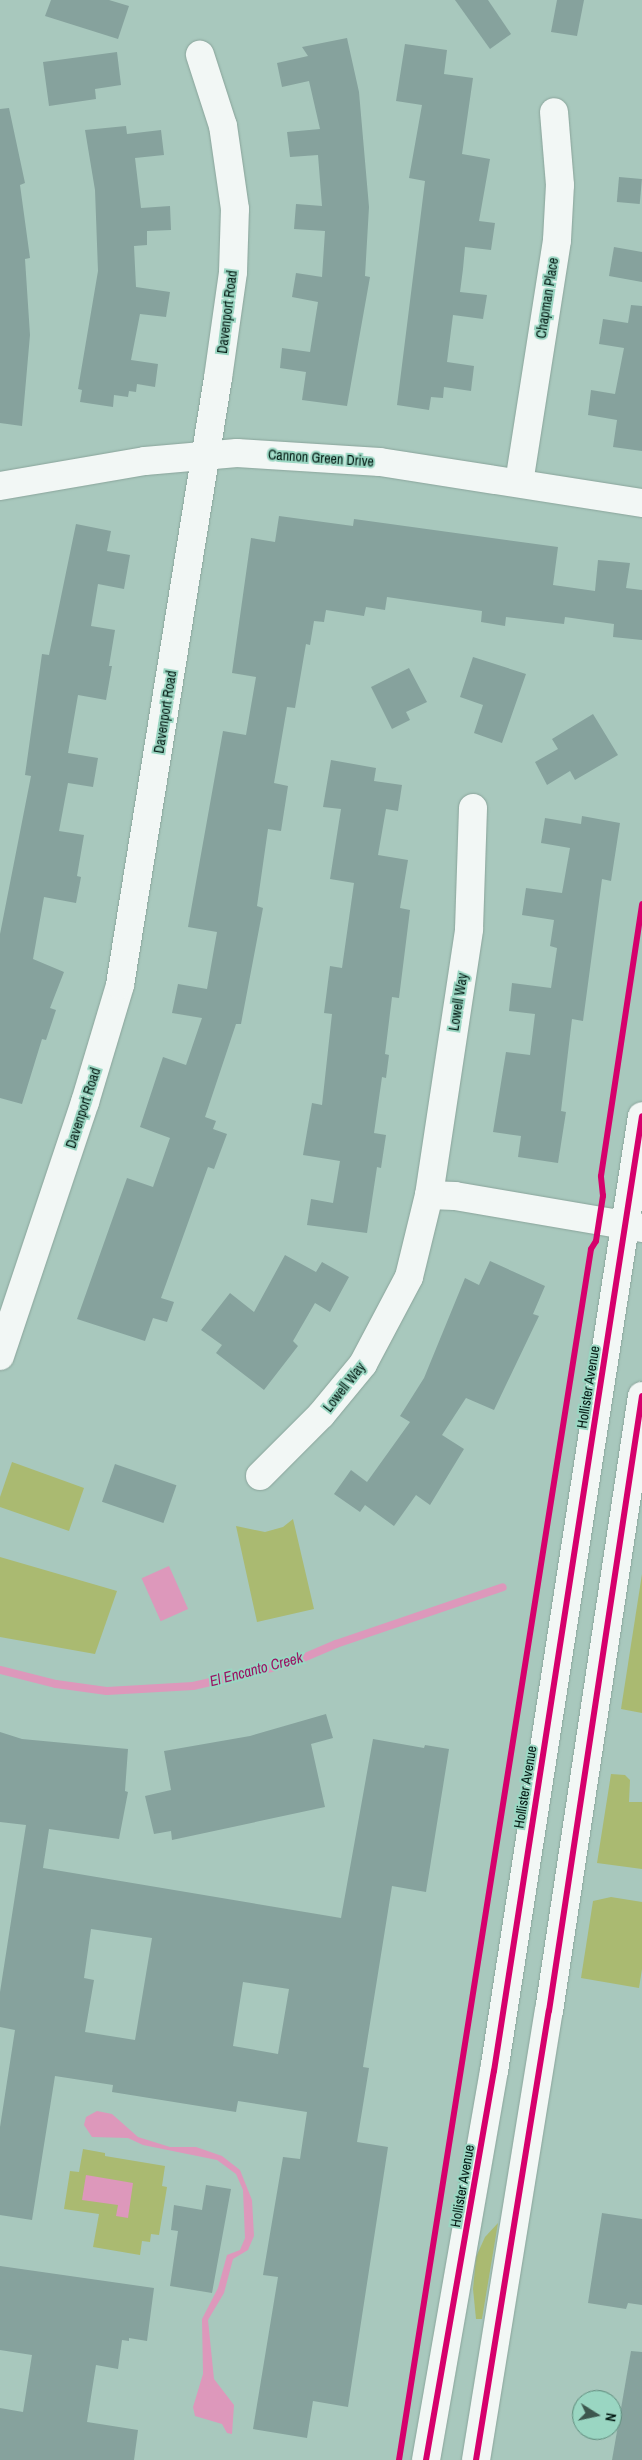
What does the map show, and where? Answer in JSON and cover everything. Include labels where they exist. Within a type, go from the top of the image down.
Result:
[{"type":"street","name":"Davenport Road","points":[[0,1356],[87,1096],[120,985],[229,306],[235,209],[224,126],[200,55]]},
{"type":"street","name":"Chapman Place","points":[[518,483],[556,240],[560,176],[554,112]]},
{"type":"street","name":"Cannon Green Drive","points":[[0,486],[145,461],[205,455],[315,456],[518,483],[642,503]]},
{"type":"street","name":"Lowell Way","points":[[260,1476],[321,1415],[363,1364],[380,1337],[409,1277],[429,1195],[469,929],[474,808]]},
{"type":"street","name":"Hollister Avenue","points":[[426,2460],[494,2071],[634,1227],[642,1116]]},
{"type":"street","points":[[429,1195],[455,1196],[634,1227]]},
{"type":"street","points":[[476,2460],[547,2020],[642,1396]]},
{"type":"green space","points":[[12,1462],[84,1488],[69,1531],[0,1507],[0,1497]]},
{"type":"green space","points":[[293,1519],[314,1609],[257,1622],[236,1526],[265,1532],[283,1527]]},
{"type":"green space","points":[[0,1557],[117,1591],[95,1654],[0,1637]]},
{"type":"green space","points":[[642,1574],[642,1713],[621,1709]]},
{"type":"green space","points":[[611,1774],[625,1775],[630,1780],[629,1802],[642,1802],[642,1869],[597,1863]]},
{"type":"green space","points":[[611,1897],[642,1902],[642,1969],[639,1988],[581,1978],[593,1901]]},
{"type":"green space","points":[[83,2149],[105,2153],[105,2156],[165,2166],[162,2186],[167,2187],[159,2235],[151,2234],[150,2242],[142,2241],[140,2255],[93,2247],[99,2214],[64,2209],[70,2171],[79,2172]]},
{"type":"green space","points":[[498,2223],[482,2319],[476,2319],[473,2289],[476,2257],[485,2237]]},
{"type":"shaded area","points":[[169,1566],[188,1609],[161,1621],[142,1578]]},
{"type":"shaded area","points":[[97,2111],[112,2114],[138,2137],[170,2147],[196,2147],[222,2156],[240,2170],[252,2200],[254,2236],[248,2250],[233,2259],[224,2293],[208,2320],[214,2379],[234,2405],[232,2434],[227,2433],[222,2424],[195,2416],[193,2407],[203,2374],[202,2319],[218,2288],[227,2255],[240,2250],[245,2238],[243,2190],[236,2174],[217,2160],[143,2145],[128,2138],[92,2137],[84,2125],[86,2117]]},
{"type":"shaded area","points":[[86,2175],[133,2183],[128,2218],[116,2216],[118,2205],[82,2200]]},
{"type":"building","points":[[51,0],[109,0],[129,6],[118,39],[45,16]]},
{"type":"building","points":[[455,0],[488,0],[511,34],[490,49]]},
{"type":"building","points":[[557,0],[584,0],[577,36],[551,32]]},
{"type":"building","points":[[347,38],[359,92],[369,207],[365,276],[370,277],[347,406],[302,400],[306,372],[280,368],[282,348],[310,352],[318,302],[292,297],[296,273],[322,277],[325,231],[294,229],[296,204],[322,206],[318,155],[290,157],[287,132],[320,129],[309,81],[282,87],[277,63],[308,56],[302,47]]},
{"type":"building","points":[[405,44],[447,50],[444,74],[473,78],[462,154],[490,159],[479,221],[495,223],[491,250],[465,247],[460,292],[487,295],[483,319],[453,315],[447,362],[474,366],[471,391],[444,387],[443,398],[431,397],[429,410],[397,405],[425,181],[409,178],[422,105],[396,101]]},
{"type":"building","points":[[117,52],[121,85],[95,89],[96,99],[49,106],[43,62]]},
{"type":"building","points":[[9,108],[25,183],[20,185],[30,258],[25,259],[30,335],[22,426],[0,423],[0,109]]},
{"type":"building","points":[[126,126],[127,134],[161,130],[164,155],[135,158],[141,208],[170,206],[171,230],[147,231],[147,245],[134,246],[136,287],[170,292],[166,317],[140,314],[131,360],[158,364],[155,387],[137,384],[136,392],[129,391],[128,397],[114,395],[113,407],[80,402],[82,390],[78,389],[98,271],[95,190],[85,130]]},
{"type":"building","points":[[619,177],[642,179],[640,204],[617,202]]},
{"type":"building","points":[[614,247],[642,252],[642,282],[609,276]]},
{"type":"building","points":[[631,305],[642,306],[642,451],[613,447],[617,420],[588,415],[591,390],[615,394],[624,348],[599,344],[603,319],[628,323]]},
{"type":"building","points":[[279,516],[353,526],[354,519],[558,547],[553,585],[595,591],[598,560],[630,563],[626,588],[642,590],[642,640],[613,637],[614,624],[565,617],[564,624],[506,617],[505,626],[481,622],[482,611],[387,597],[385,610],[366,607],[364,616],[326,610],[324,622],[314,621],[310,645],[306,644],[295,708],[287,707],[274,783],[288,786],[281,831],[268,829],[257,906],[263,908],[241,1024],[236,1024],[205,1117],[216,1121],[213,1129],[227,1134],[214,1169],[208,1167],[161,1298],[174,1302],[167,1322],[153,1318],[145,1341],[77,1319],[127,1178],[153,1187],[170,1138],[140,1127],[163,1057],[186,1065],[202,1018],[172,1013],[178,984],[207,989],[217,932],[188,927],[223,731],[246,735],[256,677],[232,673],[251,538],[275,542]]},
{"type":"building","points":[[76,524],[111,531],[107,551],[130,555],[124,589],[98,584],[91,626],[115,630],[109,666],[112,666],[106,700],[78,695],[68,753],[98,758],[93,787],[68,783],[59,831],[84,835],[77,876],[81,877],[76,903],[44,897],[33,959],[64,972],[50,1008],[56,1010],[46,1040],[42,1039],[22,1104],[0,1098],[0,934],[31,776],[25,775],[42,654],[49,655]]},
{"type":"building","points":[[473,657],[526,674],[502,743],[474,733],[483,705],[460,697]]},
{"type":"building","points":[[409,668],[427,702],[406,712],[410,720],[392,729],[371,687]]},
{"type":"building","points":[[593,714],[618,755],[575,780],[570,771],[547,785],[535,762],[558,749],[552,739]]},
{"type":"building","points":[[331,760],[376,768],[374,781],[402,785],[398,811],[386,809],[378,855],[408,860],[400,908],[410,910],[399,998],[392,997],[385,1054],[389,1055],[386,1078],[382,1077],[374,1133],[386,1135],[381,1168],[377,1167],[367,1233],[307,1225],[311,1199],[333,1203],[340,1161],[303,1155],[312,1103],[322,1105],[332,1014],[324,1013],[330,966],[342,968],[354,883],[330,879],[341,809],[323,807]]},
{"type":"building","points":[[582,816],[620,823],[611,881],[602,879],[583,1021],[572,1019],[561,1111],[566,1112],[558,1163],[518,1157],[521,1136],[493,1132],[506,1052],[530,1055],[535,1014],[509,1011],[512,983],[551,988],[557,948],[550,946],[554,920],[522,915],[526,888],[562,893],[570,848],[541,843],[545,818],[581,824]]},
{"type":"building","points":[[285,1255],[316,1272],[322,1262],[349,1277],[330,1312],[315,1303],[293,1341],[298,1346],[264,1390],[216,1353],[222,1345],[201,1330],[230,1293],[254,1312]]},
{"type":"building","points":[[490,1261],[545,1286],[533,1314],[539,1316],[494,1410],[466,1398],[442,1435],[464,1449],[430,1505],[416,1495],[394,1526],[365,1505],[360,1512],[334,1494],[351,1470],[367,1482],[410,1422],[400,1416],[424,1378],[465,1278],[479,1285]]},
{"type":"building","points":[[115,1464],[176,1485],[163,1523],[102,1502]]},
{"type":"building","points":[[326,1714],[333,1738],[311,1744],[325,1807],[172,1840],[171,1831],[154,1834],[145,1796],[171,1790],[164,1751],[250,1736]]},
{"type":"building","points":[[0,1732],[22,1739],[128,1749],[125,1791],[128,1792],[119,1839],[49,1829],[43,1868],[341,1918],[373,1739],[424,1748],[425,1745],[449,1749],[426,1892],[392,1886],[363,2067],[369,2068],[357,2142],[388,2147],[348,2407],[313,2401],[307,2438],[253,2429],[278,2277],[263,2275],[283,2157],[300,2159],[307,2112],[238,2101],[236,2112],[112,2092],[113,2085],[55,2076],[32,2220],[0,2215],[0,2127],[15,2030],[0,2027],[0,1992],[26,1825],[0,1822]],"holes":[[[91,1929],[152,1938],[135,2040],[85,2032],[94,1980],[84,1978]],[[243,1982],[289,1989],[278,2054],[233,2046]]]},
{"type":"building","points":[[206,2185],[231,2189],[212,2293],[170,2286],[178,2231],[171,2230],[174,2205],[202,2210]]},
{"type":"building","points":[[602,2213],[642,2219],[642,2305],[628,2303],[626,2309],[588,2303]]},
{"type":"building","points":[[0,2266],[154,2288],[147,2341],[129,2338],[129,2341],[122,2340],[118,2369],[96,2365],[87,2422],[138,2430],[134,2460],[0,2460],[0,2408],[23,2412],[32,2355],[0,2350]]},
{"type":"building","points":[[631,2351],[642,2352],[642,2460],[612,2460],[615,2440],[622,2440],[622,2403]]},
{"type":"waterway","name":"El Encanto Creek","points":[[0,1670],[56,1684],[107,1691],[193,1686],[289,1664],[336,1644],[503,1587]]},
{"type":"cycle path","points":[[399,2460],[591,1249],[596,1241],[603,1196],[601,1176],[642,904]]},
{"type":"cycle path","points":[[426,2460],[494,2071],[642,1116]]},
{"type":"cycle path","points":[[476,2460],[549,2011],[642,1396]]}]
